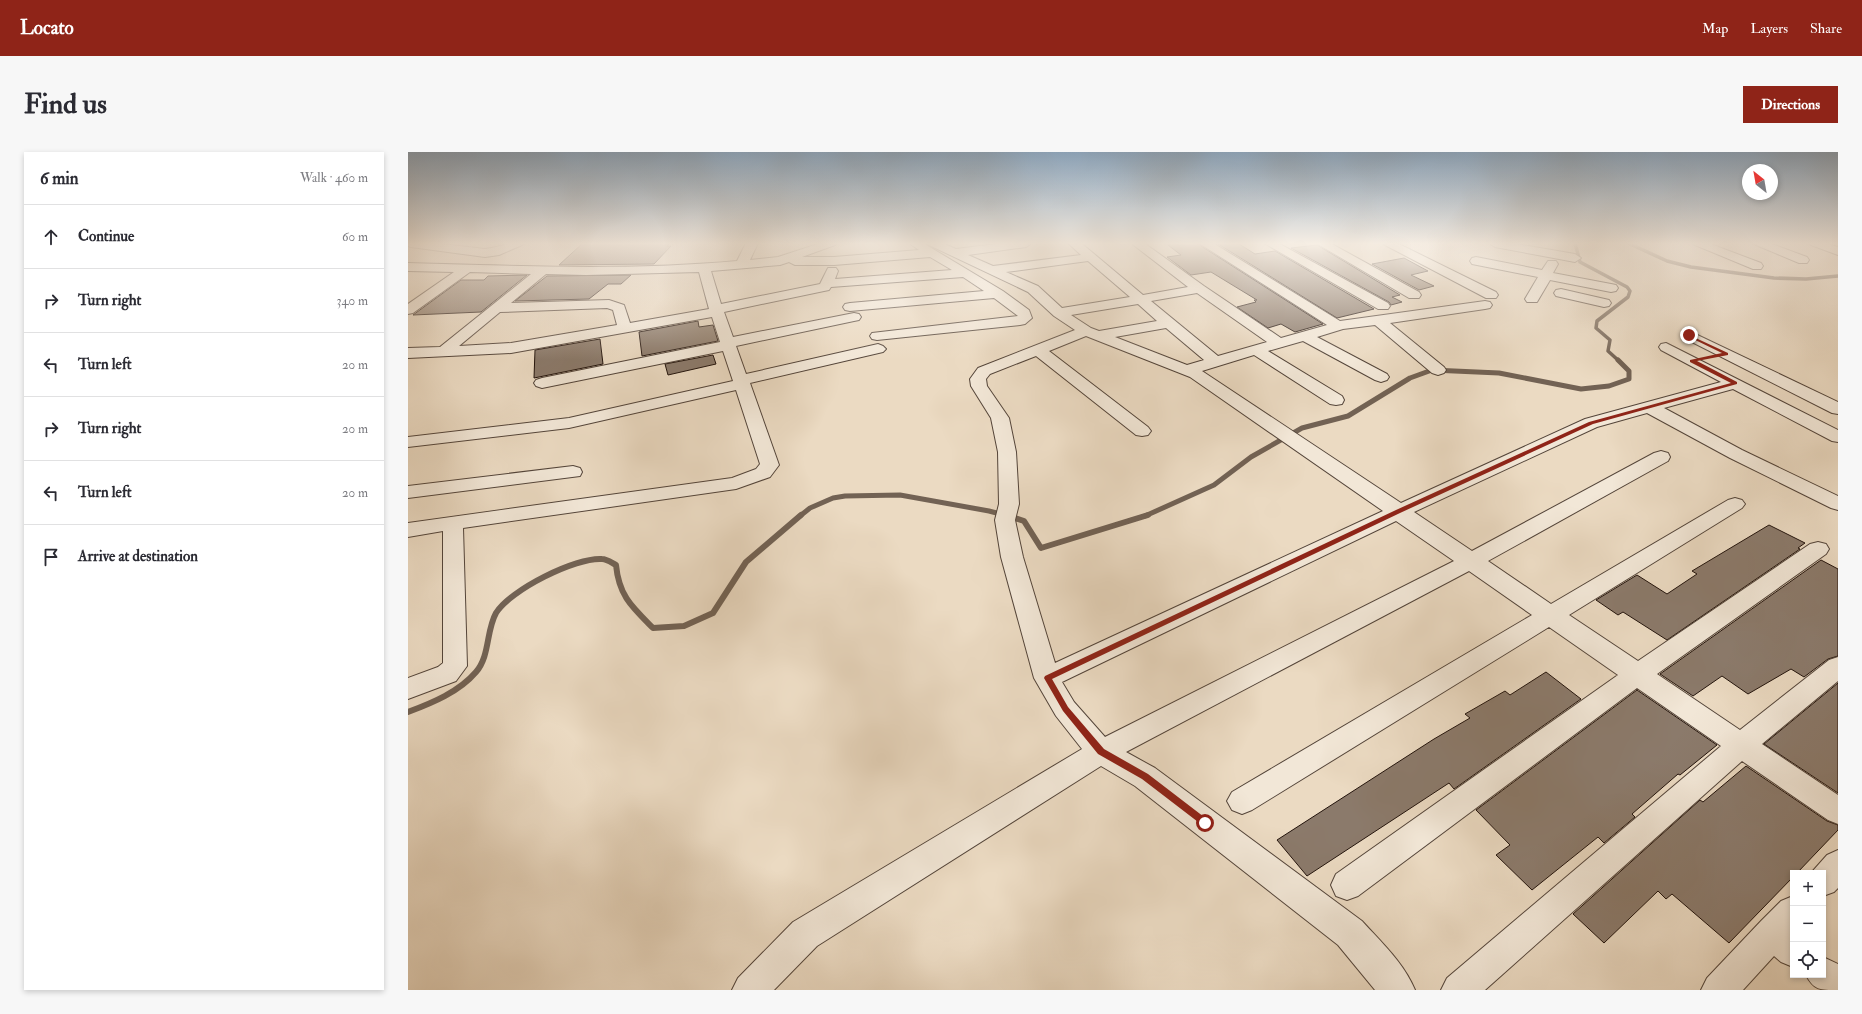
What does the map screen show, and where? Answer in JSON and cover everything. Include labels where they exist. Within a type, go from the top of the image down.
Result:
[{"type":"street","points":[[408,310],[447,282]]},
{"type":"street","points":[[443,352],[528,282]]},
{"type":"street","points":[[408,530],[736,484],[763,473],[770,465],[708,282]]},
{"type":"street","points":[[408,353],[511,348],[625,329],[817,290],[824,287],[827,282]]},
{"type":"street","points":[[408,442],[569,423],[741,382],[878,342],[1024,320],[1026,318],[1024,313],[980,282]]},
{"type":"street","points":[[1017,282],[1033,290],[1059,313],[1091,334],[1196,374],[1838,811]]},
{"type":"street","points":[[1120,282],[1215,362]]},
{"type":"street","points":[[1191,282],[1278,343]]},
{"type":"street","points":[[1269,282],[1338,326]]},
{"type":"street","points":[[1333,282],[1381,313],[1438,370]]},
{"type":"street","points":[[1392,282],[1414,295]]},
{"type":"street","points":[[1187,370],[1381,313],[1488,300],[1457,282]]},
{"type":"street","points":[[1542,282],[1535,294],[1604,303]]},
{"type":"street","points":[[1582,282],[1611,288]]},
{"type":"street","points":[[1059,313],[1199,288]]},
{"type":"street","points":[[542,382],[728,344],[852,312],[998,294]]},
{"type":"street","points":[[496,308],[609,304],[619,308],[625,329]]},
{"type":"street","points":[[1168,323],[1091,334],[1038,350],[984,371],[978,379],[978,386],[1000,418],[1007,452],[1007,512],[1012,557],[1048,678],[1065,709],[1101,752],[1145,777],[1350,933],[1376,962],[1397,990]]},
{"type":"street","points":[[1689,335],[1838,409]]},
{"type":"street","points":[[1305,336],[1381,377]]},
{"type":"street","points":[[1666,347],[1838,436]]},
{"type":"street","points":[[1038,350],[1142,431]]},
{"type":"street","points":[[1256,350],[1336,400]]},
{"type":"street","points":[[1692,361],[1727,354]]},
{"type":"street","points":[[1048,678],[1398,512],[1591,423],[1735,383]]},
{"type":"street","points":[[1756,394],[1794,387]]},
{"type":"street","points":[[1648,406],[1743,458],[1838,504]]},
{"type":"street","points":[[750,990],[805,934],[1101,752],[1471,561],[1662,457]]},
{"type":"street","points":[[408,492],[573,472]]},
{"type":"street","points":[[1242,801],[1735,504]]},
{"type":"street","points":[[408,689],[447,674],[455,666],[453,523]]},
{"type":"street","points":[[1347,885],[1637,674],[1818,549]]},
{"type":"street","points":[[1459,990],[1741,745],[1838,667]]},
{"type":"street","points":[[1826,877],[1838,865]]},
{"type":"street","points":[[1719,990],[1786,932]]},
{"type":"street","points":[[1826,976],[1838,986]]},
{"type":"building","points":[[458,282],[518,282],[481,312],[413,315]]},
{"type":"building","points":[[539,282],[623,282],[621,284],[608,284],[589,299],[515,301]]},
{"type":"building","points":[[1228,282],[1257,282],[1323,324],[1295,332],[1281,324],[1268,328],[1237,307],[1256,302],[1254,300],[1257,300]]},
{"type":"building","points":[[1279,282],[1328,282],[1374,309],[1337,318]]},
{"type":"building","points":[[1353,282],[1379,282],[1400,295],[1392,297],[1402,302],[1391,305],[1389,302]]},
{"type":"building","points":[[1405,282],[1426,282],[1434,286],[1419,290]]},
{"type":"building","points":[[698,321],[699,327],[713,325],[718,341],[642,356],[639,332]]},
{"type":"building","points":[[600,339],[603,364],[534,378],[535,350]]},
{"type":"building","points":[[713,355],[716,364],[668,375],[665,364]]},
{"type":"building","points":[[1769,525],[1805,543],[1798,548],[1800,549],[1667,640],[1623,612],[1618,615],[1596,600],[1637,575],[1667,594],[1697,574],[1692,571]]},
{"type":"building","points":[[1821,560],[1838,569],[1838,656],[1828,659],[1804,677],[1791,669],[1748,694],[1722,676],[1693,696],[1660,674]]},
{"type":"building","points":[[1546,672],[1581,699],[1454,789],[1449,783],[1307,876],[1277,840],[1434,739],[1470,718],[1465,714],[1505,691],[1510,695]]},
{"type":"building","points":[[1838,683],[1838,793],[1764,744]]},
{"type":"building","points":[[1637,690],[1717,745],[1680,775],[1678,774],[1632,814],[1635,817],[1604,843],[1598,837],[1532,890],[1496,855],[1510,845],[1476,810]]},
{"type":"building","points":[[1746,766],[1827,821],[1838,825],[1838,830],[1800,870],[1790,870],[1790,880],[1729,943],[1672,894],[1666,899],[1658,891],[1604,943],[1573,914],[1700,800],[1703,802]]},
{"type":"waterway","points":[[1618,282],[1627,287],[1630,291],[1628,297],[1597,321],[1596,328],[1610,340],[1608,351],[1619,361]]},
{"type":"waterway","points":[[1146,516],[1214,485],[1251,457],[1302,428],[1348,416],[1410,378],[1432,370],[1499,373],[1581,389],[1609,386],[1629,379],[1629,371],[1619,361]]},
{"type":"waterway","points":[[800,516],[810,508],[833,498],[845,496],[900,495],[989,511],[1008,516]]},
{"type":"waterway","points":[[408,712],[445,696],[469,679],[476,672],[484,659],[496,613],[515,595],[544,577],[576,563],[591,560],[606,560],[616,565],[623,593],[633,607],[653,628],[684,626],[713,613],[746,562],[801,515]]},
{"type":"waterway","points":[[1005,515],[1024,521],[1041,548],[1146,516]]},
{"type":"route","points":[[1205,823],[1145,777],[1101,752],[1065,709],[1048,678],[1398,512],[1591,423],[1735,383],[1692,361],[1727,354],[1689,335]]}]
